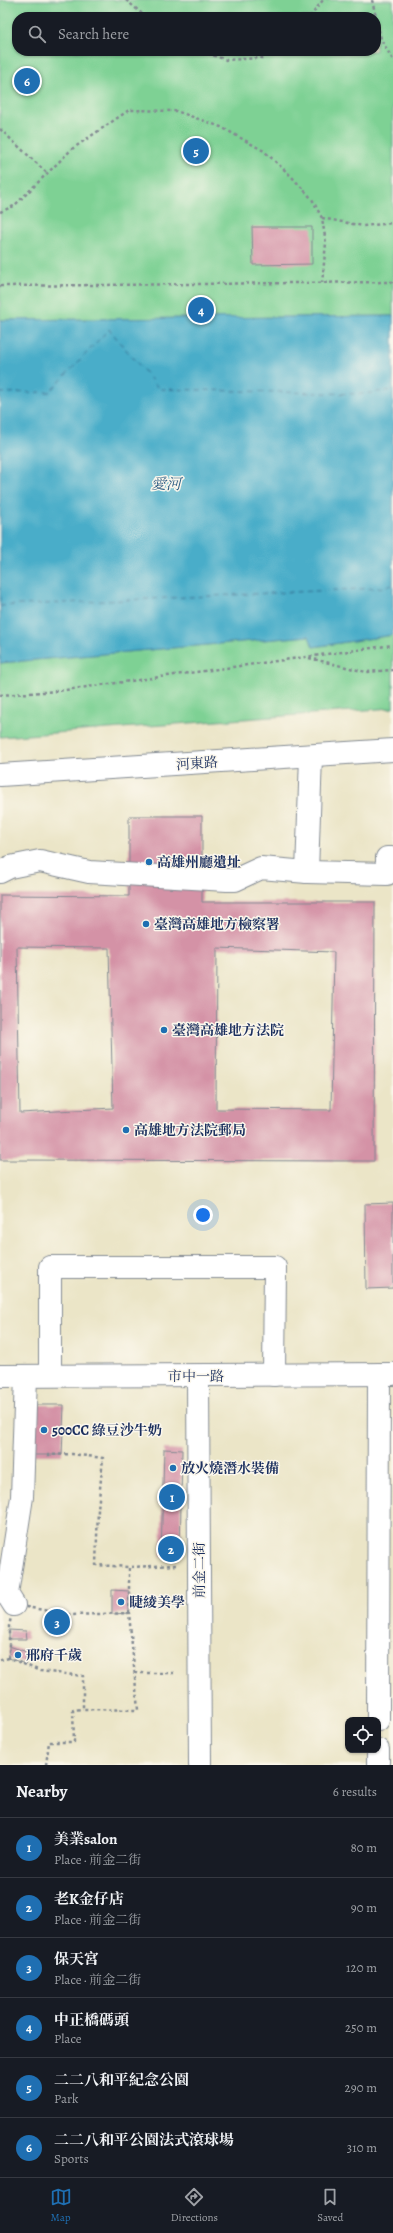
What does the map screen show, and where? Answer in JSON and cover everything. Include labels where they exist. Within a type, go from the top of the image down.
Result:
[{"type":"street","name":"河東路","points":[[0,775],[393,750]]},
{"type":"street","points":[[307,872],[311,756]]},
{"type":"street","points":[[0,872],[10,867],[40,861],[89,872],[235,880],[261,868],[307,872],[387,874],[387,858],[393,858]]},
{"type":"street","points":[[50,1375],[50,1267],[274,1267],[274,1375]]},
{"type":"street","points":[[378,1717],[386,1374]]},
{"type":"street","name":"市中一路","points":[[0,1376],[386,1374]]},
{"type":"street","points":[[14,1605],[7,1594],[22,1497],[26,1376]]},
{"type":"street","name":"前金二街","points":[[198,1376],[200,1765]]},
{"type":"street","points":[[378,1753],[378,1765]]},
{"type":"path","points":[[126,0],[140,12]]},
{"type":"path","points":[[314,12],[323,0]]},
{"type":"path","points":[[372,0],[375,12]]},
{"type":"path","points":[[381,39],[393,60]]},
{"type":"path","points":[[215,56],[226,60],[262,58],[265,56]]},
{"type":"path","points":[[0,212],[14,206],[72,149],[129,110],[176,111],[221,127],[264,151],[291,176],[312,199],[322,218],[326,243],[322,283]]},
{"type":"path","points":[[0,129],[48,174]]},
{"type":"path","points":[[322,218],[363,226],[393,223]]},
{"type":"path","points":[[0,286],[393,282]]},
{"type":"path","points":[[0,695],[58,691],[393,645]]},
{"type":"path","points":[[306,657],[366,672],[393,670]]},
{"type":"path","points":[[23,1457],[72,1454],[103,1458],[98,1509],[96,1565],[129,1567],[199,1564]]},
{"type":"path","points":[[46,1765],[49,1742],[74,1742],[73,1710],[138,1710],[129,1613],[129,1567]]},
{"type":"path","points":[[9,1658],[9,1626],[14,1605],[72,1615],[129,1613]]},
{"type":"path","points":[[0,1660],[9,1658],[40,1671],[83,1676],[83,1709]]},
{"type":"path","points":[[135,1673],[200,1672]]},
{"type":"green space","points":[[0,0],[393,0],[393,316],[0,320]]},
{"type":"green space","points":[[393,635],[393,708],[0,737],[0,663],[309,636],[313,647]]},
{"type":"water","name":"愛河","points":[[393,316],[393,635],[313,647],[309,636],[0,663],[0,320]]},
{"type":"building","points":[[252,227],[312,227],[312,264],[253,265]]},
{"type":"building","name":"臺灣高雄地方法院","points":[[129,816],[202,816],[202,902],[375,902],[374,1161],[0,1160],[0,895],[129,896]],"holes":[[[17,947],[109,948],[113,1108],[20,1113]],[[217,948],[334,952],[331,1110],[216,1109]]]},
{"type":"building","points":[[393,1203],[393,1288],[366,1289],[365,1204]]},
{"type":"building","name":"500CC 綠豆沙牛奶","points":[[27,1405],[64,1405],[62,1455],[25,1455]]},
{"type":"building","points":[[164,1449],[182,1450],[180,1556],[161,1556]]},
{"type":"building","name":"睫綾美學","points":[[112,1590],[129,1591],[129,1613],[112,1614]]},
{"type":"building","points":[[52,1612],[63,1614],[62,1631],[50,1631]]},
{"type":"building","points":[[9,1630],[26,1631],[27,1639],[9,1639]]},
{"type":"building","name":"邢府千歲","points":[[9,1646],[27,1652],[25,1664],[9,1658]]},
{"type":"ferry route","points":[[0,393],[50,392],[109,329],[159,389],[363,394],[393,390]]},
{"type":"ferry route","points":[[0,606],[378,588],[393,585]]},
{"type":"place","name":"二二八和平公園法式滾球場","points":[[27,81]]},
{"type":"place","name":"二二八和平紀念公園","points":[[196,151]]},
{"type":"place","name":"中正橋碼頭","points":[[201,310]]},
{"type":"place","name":"高雄州廳遺址","points":[[149,862]]},
{"type":"place","name":"臺灣高雄地方檢察署","points":[[146,924]]},
{"type":"place","name":"臺灣高雄地方法院","points":[[164,1030]]},
{"type":"place","name":"高雄地方法院郵局","points":[[126,1130]]},
{"type":"place","name":"500CC 綠豆沙牛奶","points":[[44,1430]]},
{"type":"place","name":"放火燒潛水裝備","points":[[173,1468]]},
{"type":"place","name":"美業salon","points":[[172,1497]]},
{"type":"place","name":"老K金仔店","points":[[171,1549]]},
{"type":"place","name":"睫綾美學","points":[[121,1602]]},
{"type":"place","name":"保天宮","points":[[57,1622]]},
{"type":"place","name":"邢府千歲","points":[[18,1655]]}]
